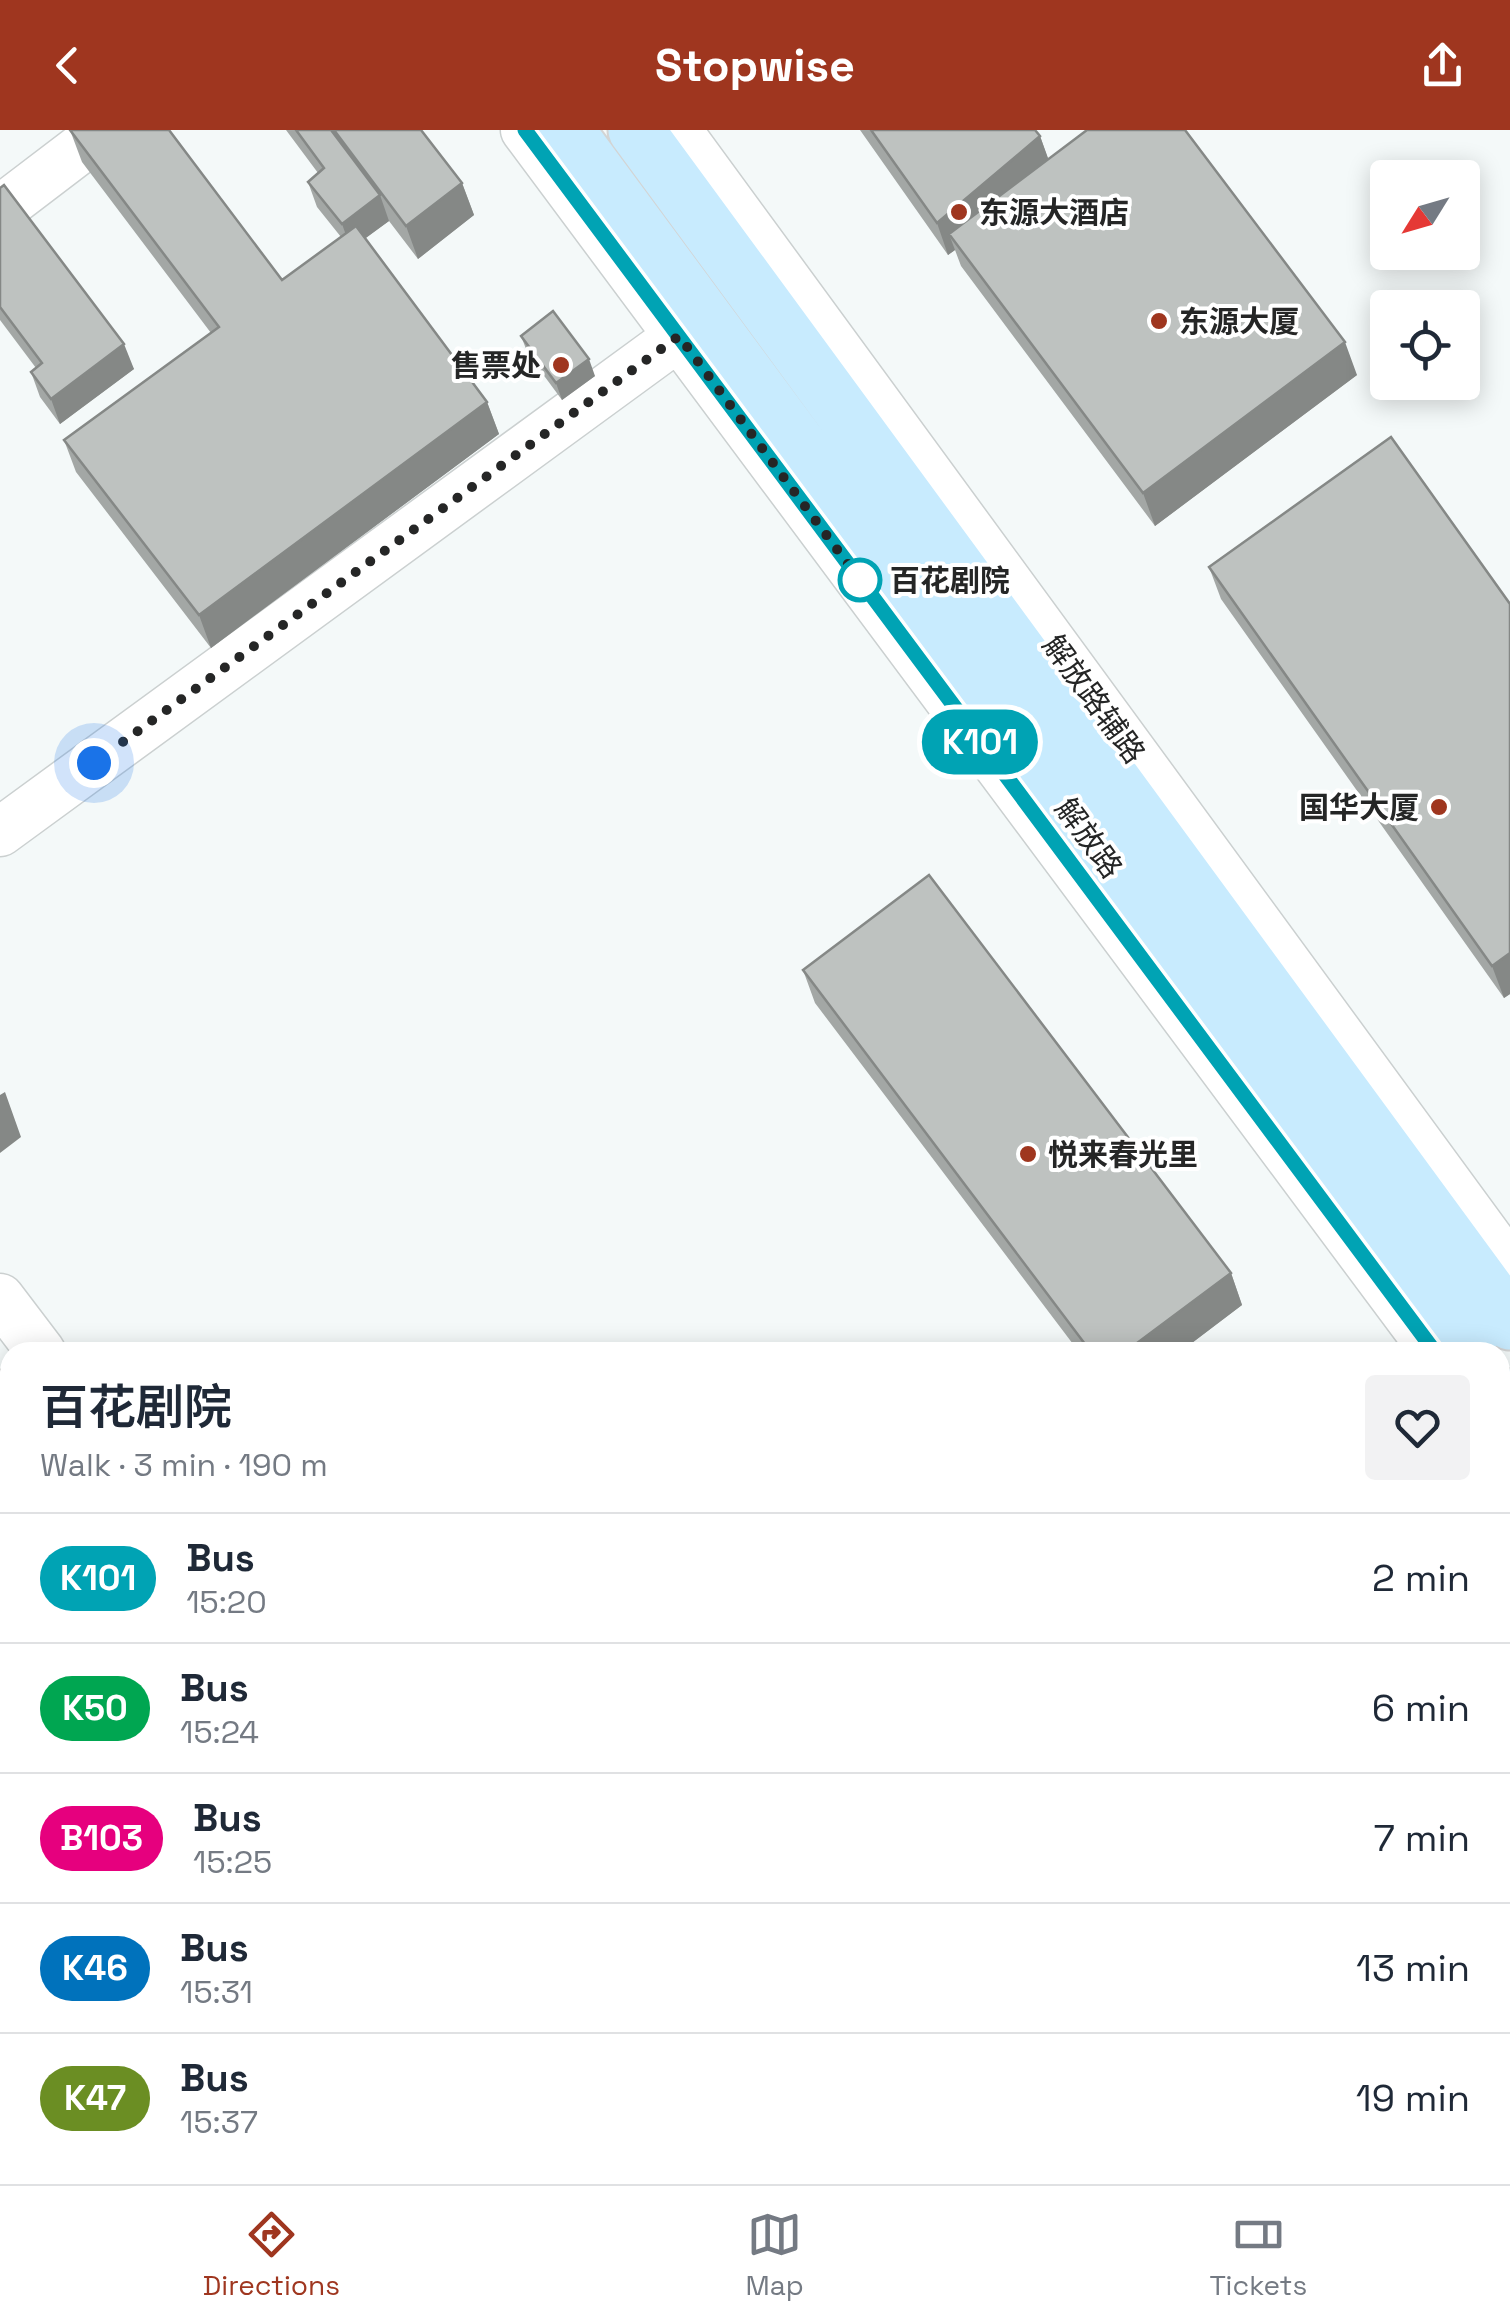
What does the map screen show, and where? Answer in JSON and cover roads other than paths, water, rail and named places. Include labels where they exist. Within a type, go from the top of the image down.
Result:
[{"type":"main road","name":"解放路","points":[[566,130],[1462,1342]]},
{"type":"main road","name":"解放路","points":[[636,130],[1510,1322]]},
{"type":"street","points":[[0,210],[106,130]]},
{"type":"street","points":[[525,130],[1428,1342]]},
{"type":"street","name":"解放路辅路","points":[[676,130],[1510,1268]]},
{"type":"street","points":[[0,832],[679,336]]},
{"type":"street","points":[[0,1298],[33,1342]]},
{"type":"place","name":"东源大酒店","points":[[959,212]]},
{"type":"place","name":"东源大厦","points":[[1159,321]]},
{"type":"place","name":"售票处","points":[[561,365]]},
{"type":"place","name":"百花剧院","points":[[860,580]]},
{"type":"place","name":"国华大厦","points":[[1439,807]]},
{"type":"place","name":"悦来春光里","points":[[1028,1154]]}]
